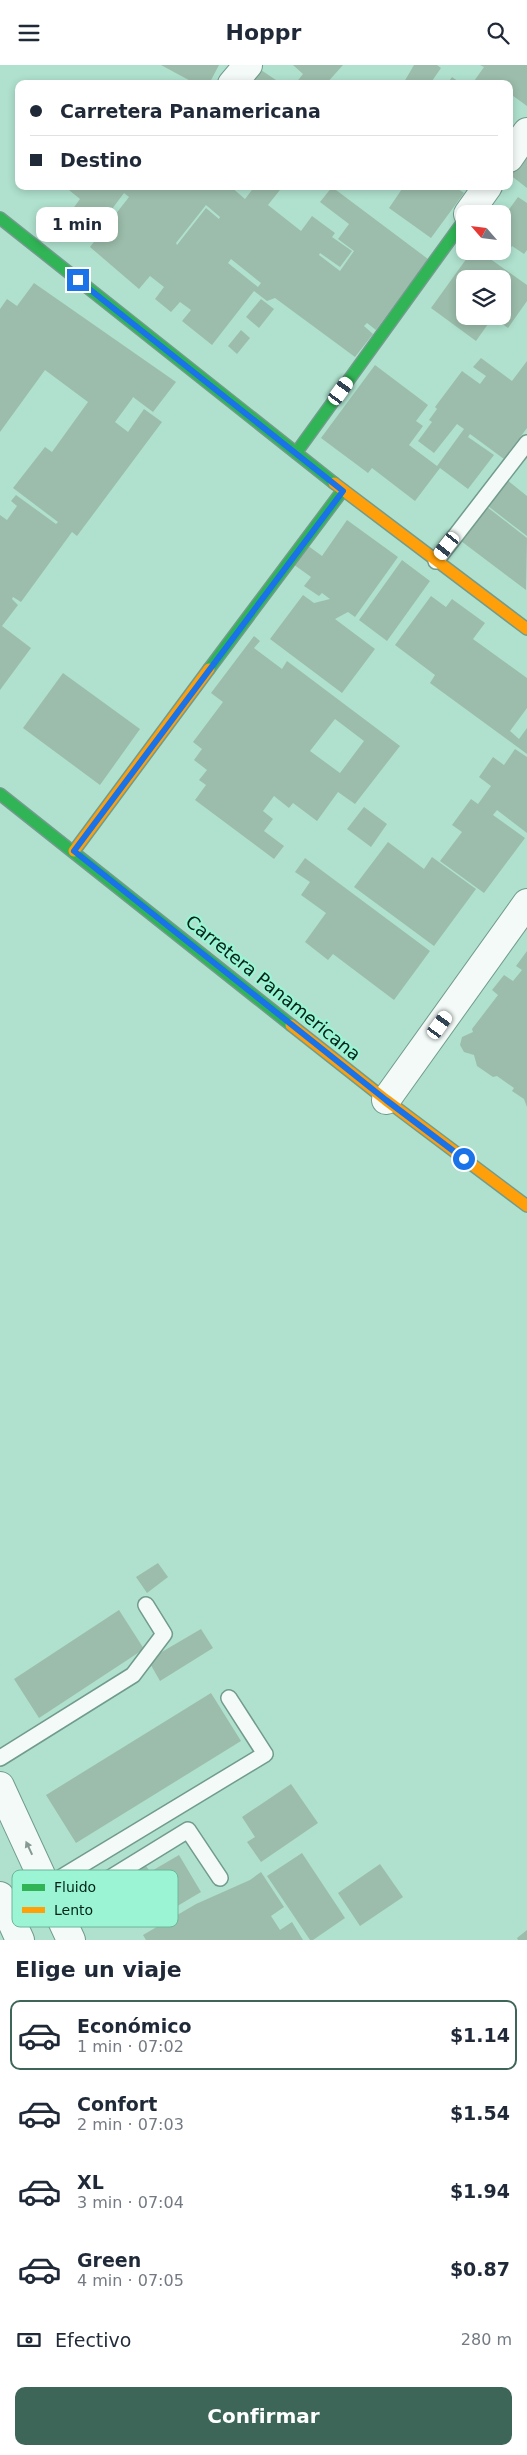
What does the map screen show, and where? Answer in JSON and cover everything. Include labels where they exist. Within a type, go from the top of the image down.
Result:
[{"type":"street","points":[[235,80],[248,65]]},
{"type":"street","points":[[513,152],[527,132]]},
{"type":"street","points":[[474,205],[485,190]]},
{"type":"street","points":[[0,217],[343,491],[527,629]]},
{"type":"street","points":[[296,453],[456,231]]},
{"type":"street","points":[[74,851],[343,491]]},
{"type":"street","name":"Carretera Panamericana","points":[[0,794],[386,1100],[527,1205]]},
{"type":"street","points":[[386,1100],[527,903]]},
{"type":"street","points":[[0,1786],[40,1870]]},
{"type":"street","points":[[0,1896],[12,1922]]},
{"type":"street","points":[[14,1927],[20,1940]]},
{"type":"street","points":[[65,1927],[71,1940]]},
{"type":"lane","points":[[436,561],[527,443]]},
{"type":"lane","points":[[0,1758],[133,1675],[164,1634],[146,1605]]},
{"type":"lane","points":[[94,1870],[265,1754],[229,1698]]},
{"type":"lane","points":[[109,1870],[188,1830],[220,1878]]},
{"type":"building","points":[[161,65],[219,65],[211,80],[189,80]]},
{"type":"building","points":[[293,65],[343,65],[330,80],[298,80],[303,74]]},
{"type":"building","points":[[414,65],[437,65],[441,68],[433,80],[405,80]]},
{"type":"building","points":[[480,65],[527,65],[527,106],[513,96],[513,80],[475,80],[484,67]]},
{"type":"building","points":[[258,68],[276,80],[248,80]]},
{"type":"building","points":[[527,148],[527,188],[513,177],[513,168]]},
{"type":"building","points":[[69,190],[235,190],[245,199],[252,190],[280,190],[268,205],[301,231],[312,216],[335,233],[332,237],[352,251],[340,267],[320,253],[319,255],[340,271],[354,251],[338,239],[349,224],[320,202],[330,190],[336,190],[428,259],[376,330],[367,323],[364,326],[373,334],[355,357],[275,298],[267,301],[254,291],[212,345],[182,321],[191,310],[180,302],[171,312],[155,299],[164,287],[150,276],[139,289],[90,247],[129,197],[124,193],[97,229],[72,210],[80,199]],"holes":[[[206,205],[220,217],[219,219],[206,208],[177,245],[176,243]],[[231,259],[261,283],[258,287],[228,263]]]},
{"type":"building","points":[[401,190],[460,190],[464,193],[431,238],[389,208]]},
{"type":"building","points":[[518,197],[527,203],[527,250],[524,254],[512,246],[511,248],[511,207]]},
{"type":"building","points":[[466,260],[492,260],[506,270],[458,270]]},
{"type":"building","points":[[456,273],[456,325],[487,325],[476,341],[431,308]]},
{"type":"building","points":[[511,274],[527,285],[527,301],[511,324]]},
{"type":"building","points":[[34,283],[176,382],[153,412],[133,397],[115,422],[128,432],[144,409],[162,422],[77,536],[72,532],[21,602],[13,597],[12,599],[18,605],[2,626],[31,648],[0,690],[0,515],[7,520],[17,506],[11,501],[16,495],[56,524],[58,522],[13,488],[45,447],[52,452],[88,402],[45,370],[0,432],[0,309],[7,299],[17,306]]},
{"type":"building","points":[[261,299],[274,309],[259,328],[246,317]]},
{"type":"building","points":[[241,330],[250,338],[237,354],[228,346]]},
{"type":"building","points":[[481,358],[512,381],[527,361],[527,428],[504,459],[470,434],[468,437],[494,455],[468,489],[440,468],[415,501],[372,468],[368,473],[321,438],[375,365],[428,405],[416,421],[423,426],[409,445],[437,466],[464,429],[457,424],[434,453],[418,441],[432,422],[429,420],[437,409],[435,407],[462,371],[480,384],[486,376],[473,367]]},
{"type":"building","points":[[507,480],[527,496],[527,536],[488,506]]},
{"type":"building","points":[[487,507],[527,538],[526,590],[461,541]]},
{"type":"building","points":[[347,520],[398,557],[355,617],[348,612],[335,619],[375,649],[342,693],[270,639],[303,595],[314,603],[330,599],[322,593],[319,596],[304,586],[311,577],[293,564],[307,545],[322,556]]},
{"type":"building","points":[[402,560],[430,581],[387,641],[359,620]]},
{"type":"building","points":[[431,596],[446,607],[452,599],[485,623],[473,639],[527,678],[527,708],[510,731],[519,739],[527,728],[527,754],[430,683],[435,675],[395,645]]},
{"type":"building","points":[[254,636],[260,641],[254,648],[282,669],[287,661],[400,746],[355,804],[338,792],[317,821],[293,803],[289,808],[274,796],[263,811],[273,819],[264,831],[284,846],[274,859],[195,800],[206,785],[199,780],[207,770],[194,760],[202,749],[193,742],[223,702],[211,693]],"holes":[[[335,719],[364,741],[340,773],[310,751]]]},
{"type":"building","points":[[63,673],[140,729],[100,785],[23,728]]},
{"type":"building","points":[[515,749],[527,757],[527,833],[497,810],[493,815],[525,838],[484,893],[440,861],[462,832],[452,825],[471,799],[478,804],[491,786],[479,777],[493,757],[504,765]]},
{"type":"building","points":[[364,807],[387,824],[371,847],[347,829]]},
{"type":"building","points":[[388,842],[424,869],[432,857],[476,889],[434,946],[354,887]]},
{"type":"building","points":[[305,858],[430,951],[394,1000],[333,954],[328,960],[305,942],[326,913],[301,895],[310,882],[295,872]]},
{"type":"building","points":[[527,951],[527,1107],[524,1099],[512,1091],[514,1088],[497,1076],[493,1077],[477,1066],[474,1055],[464,1052],[460,1045],[462,1037],[473,1032],[472,1029],[498,995],[492,990],[504,975],[513,981],[522,970],[516,966]]},
{"type":"building","points":[[158,1563],[168,1577],[147,1593],[136,1577]]},
{"type":"building","points":[[119,1610],[144,1649],[39,1718],[14,1679]]},
{"type":"building","points":[[201,1629],[213,1648],[160,1681],[148,1660]]},
{"type":"building","points":[[211,1693],[241,1741],[76,1843],[46,1795]]},
{"type":"building","points":[[291,1784],[318,1823],[261,1862],[247,1842],[255,1837],[242,1817]]},
{"type":"building","points":[[302,1853],[345,1918],[313,1940],[310,1940],[267,1876]]},
{"type":"building","points":[[179,1855],[201,1892],[178,1906],[178,1870],[153,1870]]},
{"type":"building","points":[[143,1861],[149,1870],[127,1870]]},
{"type":"building","points":[[380,1864],[403,1897],[360,1926],[338,1893]]},
{"type":"building","points":[[261,1872],[284,1907],[271,1916],[280,1930],[292,1922],[303,1940],[146,1940],[143,1935],[157,1927],[178,1927],[178,1915],[196,1904],[250,1880]]},
{"type":"building","points":[[527,1930],[527,1940],[518,1940],[517,1938]]},
{"type":"traffic: fast","points":[[0,218],[334,483]]},
{"type":"traffic: fast","points":[[296,453],[456,231]]},
{"type":"traffic: fast","points":[[209,669],[343,490]]},
{"type":"traffic: fast","points":[[0,794],[291,1025]]},
{"type":"traffic: slow","points":[[334,483],[527,629]]},
{"type":"traffic: slow","points":[[74,851],[209,669]]},
{"type":"traffic: slow","points":[[291,1025],[386,1100],[527,1206]]},
{"type":"route","points":[[78,280],[343,491],[74,851],[386,1100],[464,1159]]}]
